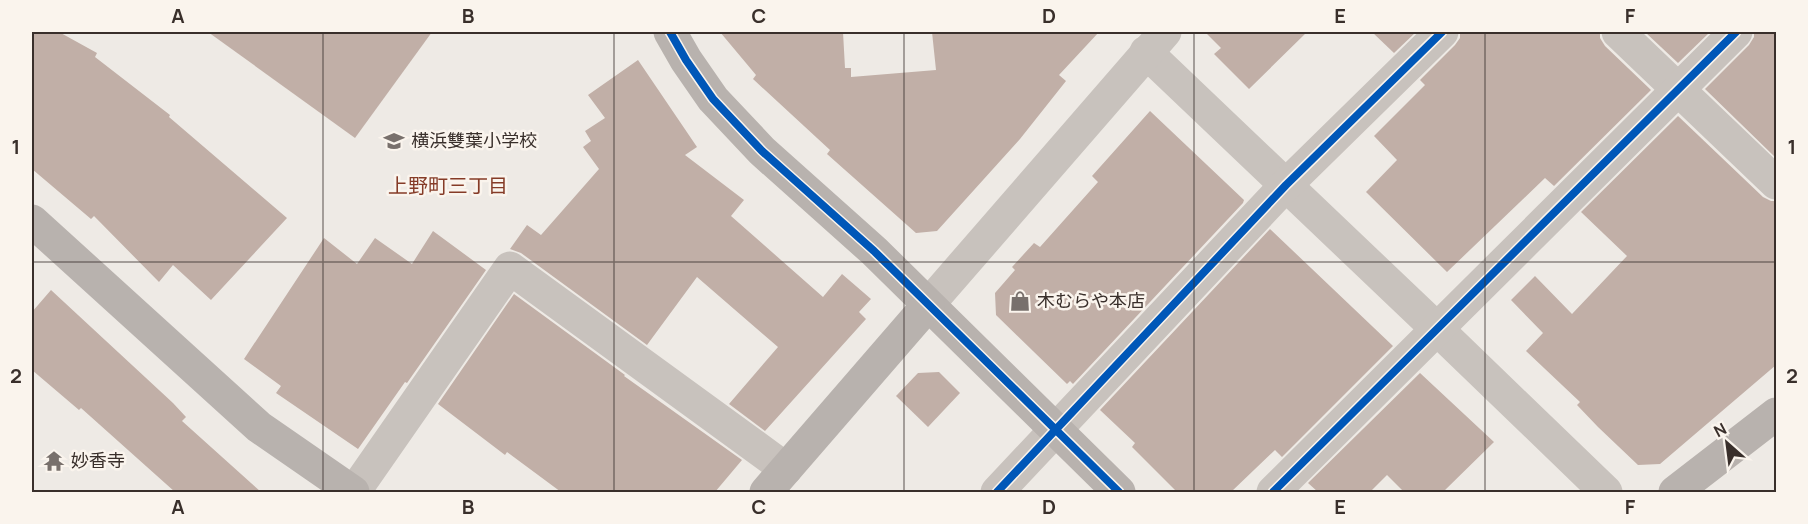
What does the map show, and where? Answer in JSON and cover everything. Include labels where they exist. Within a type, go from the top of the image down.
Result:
[{"type":"street","points":[[670,32],[713,99],[762,151],[874,251],[1119,492]]},
{"type":"street","points":[[997,492],[1286,185],[1442,32]]},
{"type":"street","points":[[1618,32],[1776,183]]},
{"type":"street","points":[[1273,492],[1736,32]]},
{"type":"street","points":[[32,221],[259,427],[354,492],[510,268],[776,481],[1155,42],[1286,185],[1606,492]]},
{"type":"street","points":[[1675,492],[1776,414]]},
{"type":"building","points":[[32,32],[59,32],[97,53],[95,57],[170,115],[169,117],[287,218],[211,300],[173,265],[159,282],[94,216],[91,219],[32,169]]},
{"type":"building","points":[[208,32],[432,32],[355,138]]},
{"type":"building","points":[[720,32],[843,32],[845,68],[851,68],[851,77],[936,70],[932,32],[1099,32],[1059,75],[1066,81],[1020,139],[937,231],[916,233],[827,154],[830,150],[753,79],[756,75]]},
{"type":"building","points":[[1205,32],[1307,32],[1249,89],[1214,54],[1221,48]]},
{"type":"building","points":[[1372,32],[1416,32],[1394,53]]},
{"type":"building","points":[[1460,32],[1600,32],[1600,38],[1605,46],[1651,90],[1554,186],[1545,178],[1447,272],[1366,192],[1397,160],[1374,136],[1425,85],[1420,80],[1455,45],[1460,38]]},
{"type":"building","points":[[1645,32],[1710,32],[1678,63]]},
{"type":"building","points":[[1754,32],[1776,32],[1776,158],[1705,89],[1749,45]]},
{"type":"building","points":[[638,60],[697,147],[685,155],[744,200],[731,216],[823,297],[842,274],[871,299],[859,312],[866,319],[765,431],[729,404],[778,347],[697,277],[647,345],[521,253],[510,249],[527,225],[541,235],[599,169],[583,147],[591,141],[585,131],[605,118],[588,95]]},
{"type":"building","points":[[1150,111],[1244,200],[1073,384],[1070,381],[1067,384],[996,315],[995,293],[1015,270],[1012,267],[1034,243],[1040,247],[1098,182],[1092,176]]},
{"type":"building","points":[[1678,116],[1763,197],[1776,201],[1776,365],[1660,464],[1638,465],[1577,405],[1580,402],[1526,351],[1543,333],[1511,300],[1535,276],[1572,314],[1627,256],[1581,212]]},
{"type":"building","points":[[1270,229],[1393,346],[1282,457],[1275,450],[1231,492],[1177,492],[1132,447],[1135,443],[1100,410]]},
{"type":"building","points":[[433,231],[486,270],[358,449],[276,393],[281,386],[244,359],[324,238],[357,264],[375,238],[412,264]]},
{"type":"building","points":[[51,290],[173,403],[186,417],[182,421],[261,492],[175,492],[81,408],[79,410],[32,370],[32,312]]},
{"type":"building","points":[[514,294],[742,460],[715,492],[561,492],[507,452],[505,455],[438,404]]},
{"type":"building","points":[[939,372],[960,393],[928,427],[896,396],[918,373]]},
{"type":"building","points":[[1420,373],[1494,442],[1443,492],[1404,492],[1387,475],[1370,492],[1318,492],[1308,483]]},
{"type":"cycle path","points":[[670,32],[713,99],[762,151],[874,251],[1119,492]]},
{"type":"cycle path","points":[[997,492],[1286,185],[1442,32]]},
{"type":"cycle path","points":[[1273,492],[1736,32]]},
{"type":"place","name":"横浜雙葉小学校","points":[[394,141]]},
{"type":"place","name":"木むらや本店","points":[[1020,301]]},
{"type":"place","name":"妙香寺","points":[[54,461]]},
{"type":"district","name":"上野町三丁目","points":[[448,186]]}]
